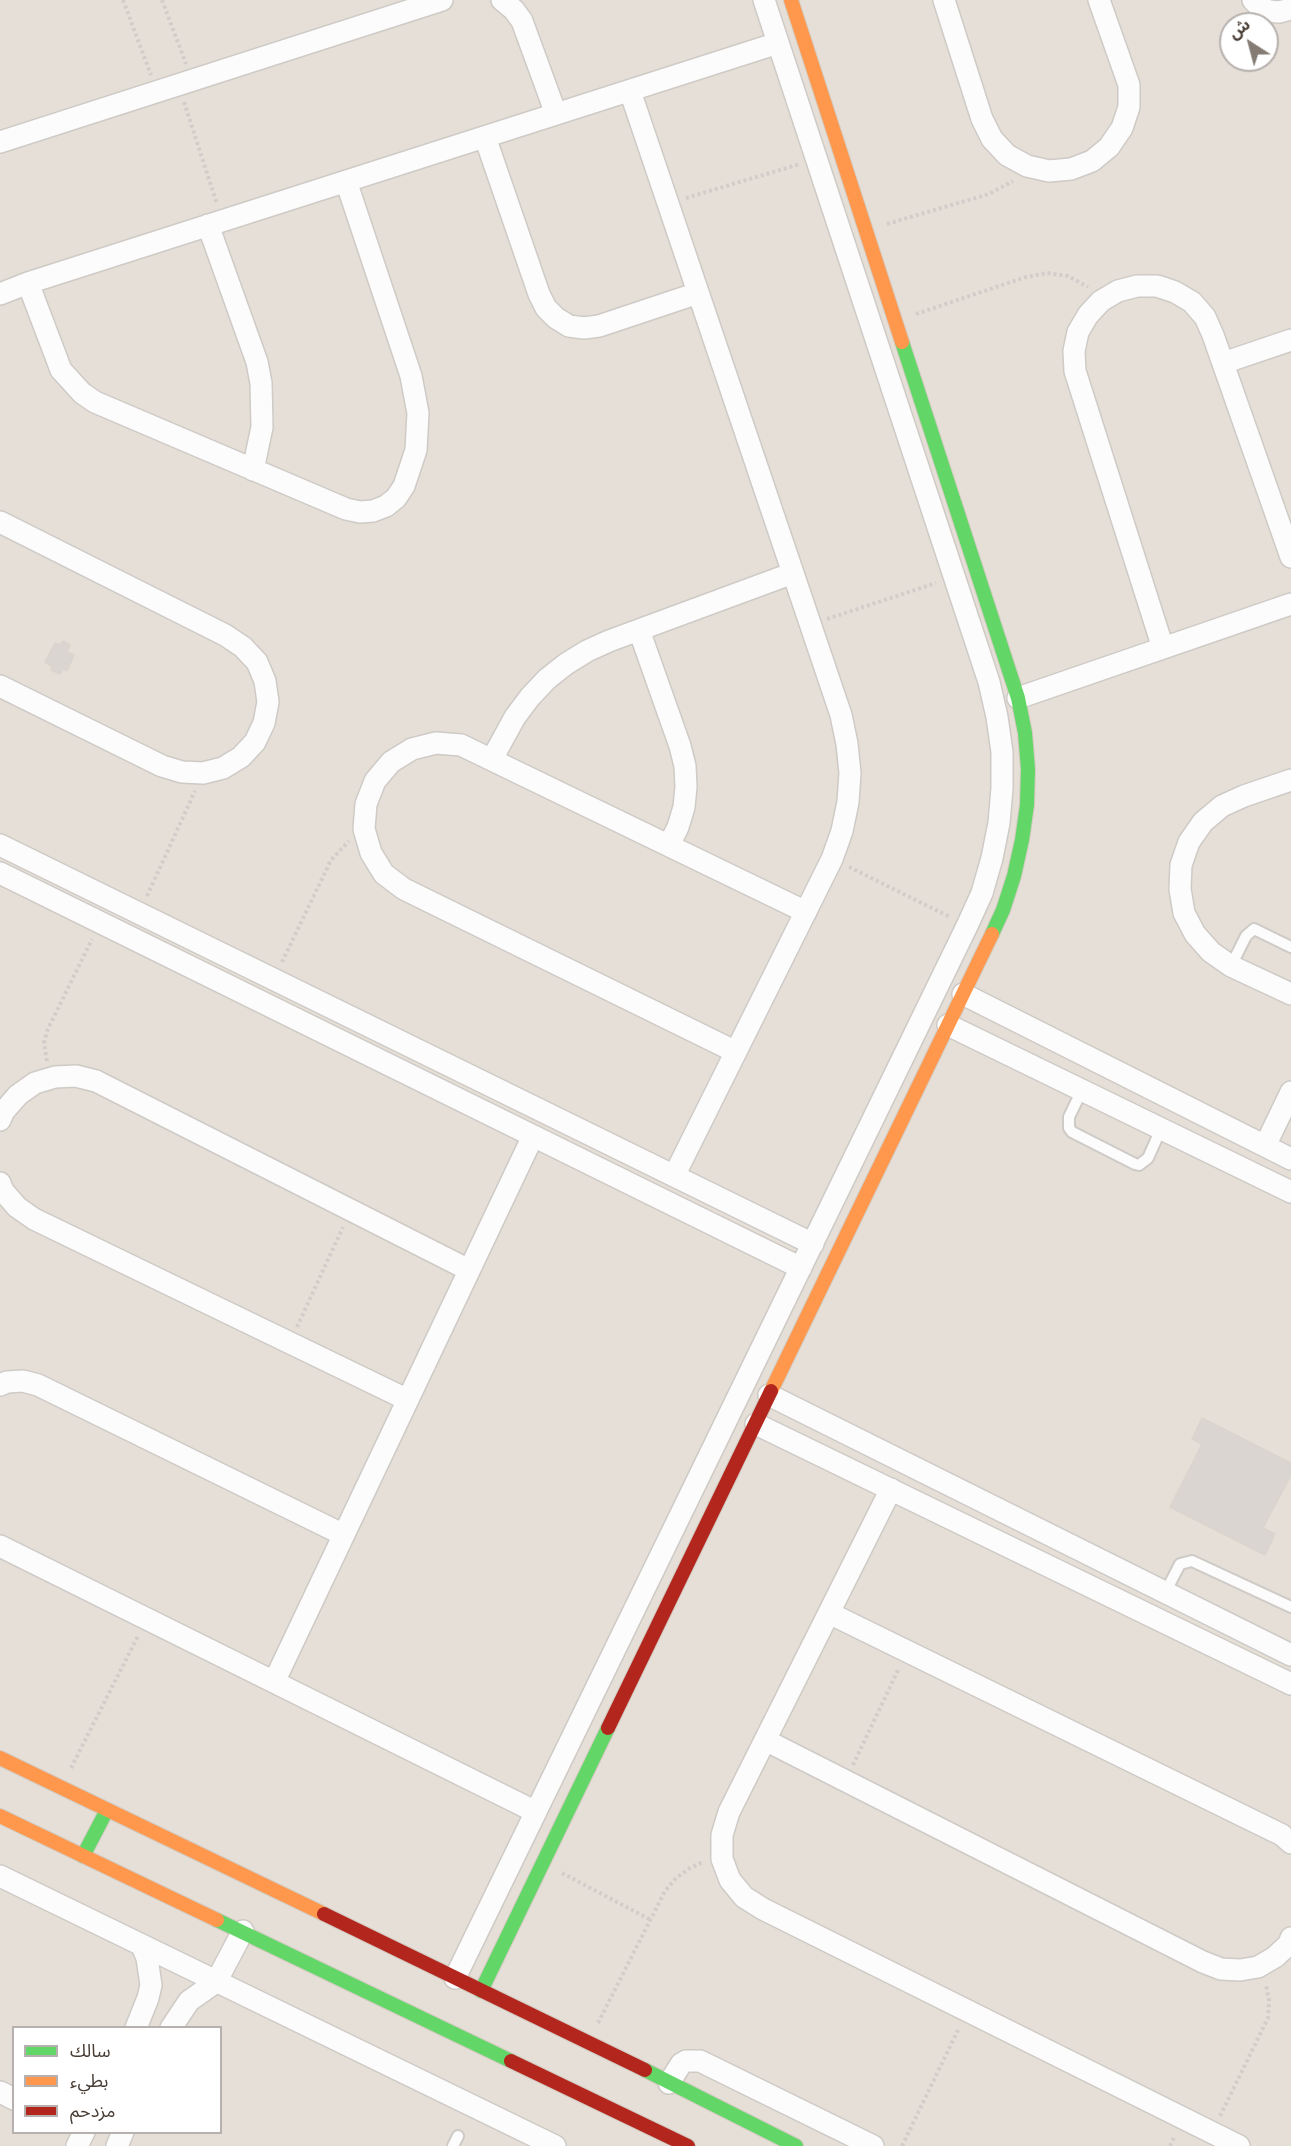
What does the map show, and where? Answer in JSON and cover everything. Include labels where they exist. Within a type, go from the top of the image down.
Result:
[{"type":"street","points":[[0,142],[442,0]]},
{"type":"street","points":[[502,0],[522,21],[556,114]]},
{"type":"street","points":[[455,1978],[967,926],[982,893],[999,823],[1002,752],[989,682],[764,0]]},
{"type":"street","points":[[481,1991],[1003,910],[1022,840],[1027,805],[1028,769],[1025,733],[1018,698],[791,0]]},
{"type":"street","points":[[944,0],[982,119],[992,139],[1007,155],[1027,166],[1049,171],[1071,169],[1092,161],[1109,147],[1122,129],[1129,107],[1129,85],[1099,0]]},
{"type":"street","points":[[1253,0],[1260,7],[1269,11],[1279,12],[1291,9]]},
{"type":"street","points":[[0,294],[27,283],[778,43]]},
{"type":"street","points":[[630,91],[841,715],[850,773],[848,802],[842,831],[832,859],[674,1176]]},
{"type":"street","points":[[485,137],[539,294],[546,308],[556,318],[569,326],[584,328],[599,326],[698,293]]},
{"type":"street","points":[[27,283],[61,370],[82,393],[95,402],[346,509],[360,512],[373,511],[386,506],[396,498],[411,468],[418,431],[415,394],[346,182]]},
{"type":"street","points":[[215,223],[257,362],[261,384],[262,427],[253,470]]},
{"type":"street","points":[[1163,648],[1075,371],[1074,351],[1078,332],[1088,315],[1101,301],[1118,291],[1137,286],[1156,286],[1175,292],[1192,302],[1205,317],[1291,557]]},
{"type":"street","points":[[1223,363],[1291,340]]},
{"type":"street","points":[[0,522],[243,646],[256,662],[265,681],[268,702],[264,723],[255,742],[241,757],[223,768],[203,773],[182,772],[162,766],[0,686]]},
{"type":"street","points":[[492,759],[515,717],[547,679],[587,651],[793,573]]},
{"type":"street","points":[[1018,698],[1291,604]]},
{"type":"street","points":[[639,630],[685,766],[684,807],[669,845]]},
{"type":"street","points":[[736,1052],[404,889],[380,867],[371,853],[364,829],[366,804],[375,781],[391,762],[412,749],[436,743],[461,745],[806,912]]},
{"type":"street","points":[[1291,780],[1222,806],[1203,822],[1194,835],[1181,865],[1180,889],[1185,913],[1191,927],[1211,952],[1231,966],[1291,994]]},
{"type":"street","points":[[0,845],[813,1244]]},
{"type":"street","points":[[0,873],[801,1268]]},
{"type":"street","points":[[963,994],[1291,1159]]},
{"type":"street","points":[[298,1020],[309,997]]},
{"type":"street","points":[[948,1025],[1291,1192]]},
{"type":"street","points":[[0,1120],[4,1111],[18,1095],[35,1083],[55,1077],[76,1076],[96,1081],[469,1270]]},
{"type":"street","points":[[1265,1146],[1291,1092]]},
{"type":"street","points":[[274,1682],[533,1136]]},
{"type":"street","points":[[0,1183],[3,1191],[17,1207],[34,1219],[408,1400]]},
{"type":"street","points":[[0,1385],[7,1382],[23,1382],[38,1385],[344,1534]]},
{"type":"street","points":[[769,1395],[1291,1655]]},
{"type":"street","points":[[756,1424],[1291,1684]]},
{"type":"street","points":[[891,1489],[729,1812],[722,1835],[722,1859],[730,1880],[744,1897],[763,1909],[1239,2146]]},
{"type":"street","points":[[0,1546],[536,1812]]},
{"type":"street","points":[[829,1613],[1282,1835],[1291,1843]]},
{"type":"street","points":[[765,1740],[1203,1962],[1221,1969],[1240,1970],[1258,1967],[1275,1957],[1289,1944],[1291,1938]]},
{"type":"street","points":[[0,1758],[589,2043],[796,2146]]},
{"type":"street","points":[[83,1856],[107,1810]]},
{"type":"street","points":[[0,1816],[688,2146]]},
{"type":"street","points":[[0,1876],[555,2146]]},
{"type":"street","points":[[172,2026],[189,2001],[216,1982],[243,1931]]},
{"type":"street","points":[[136,2026],[151,1985],[149,1965],[142,1946]]},
{"type":"street","points":[[669,2083],[681,2064],[693,2060],[700,2061],[873,2146]]},
{"type":"lane","points":[[1231,966],[1246,936],[1254,929],[1291,947]]},
{"type":"lane","points":[[1082,1090],[1069,1117],[1068,1122],[1072,1132],[1135,1164],[1139,1165],[1148,1158],[1161,1129]]},
{"type":"lane","points":[[1166,1593],[1180,1564],[1192,1561],[1291,1607]]},
{"type":"path","points":[[123,0],[157,92]]},
{"type":"path","points":[[162,0],[185,82],[215,223]]},
{"type":"path","points":[[668,203],[816,159]]},
{"type":"path","points":[[866,230],[989,194],[1010,183],[1027,166]]},
{"type":"path","points":[[896,321],[1026,277],[1047,273],[1068,276],[1087,286],[1101,301]]},
{"type":"path","points":[[811,624],[954,577]]},
{"type":"path","points":[[139,913],[203,773]]},
{"type":"path","points":[[274,979],[332,860],[341,848],[364,829]]},
{"type":"path","points":[[832,859],[967,926]]},
{"type":"path","points":[[55,1077],[45,1055],[44,1043],[47,1030],[100,922]]},
{"type":"path","points":[[290,1342],[351,1210]]},
{"type":"path","points":[[61,1788],[147,1619]]},
{"type":"path","points":[[845,1780],[907,1652]]},
{"type":"path","points":[[589,2043],[665,1891],[676,1878],[690,1868],[706,1861],[722,1859]]},
{"type":"path","points":[[543,1863],[651,1920]]},
{"type":"path","points":[[1212,2133],[1268,2019],[1269,2000],[1266,1983],[1258,1967]]},
{"type":"path","points":[[902,2146],[968,2011]]},
{"type":"shaded area","points":[[0,0],[1291,0],[1291,2146],[0,2146]]},
{"type":"building","points":[[63,641],[70,645],[67,652],[74,655],[67,671],[63,669],[60,674],[51,670],[53,667],[45,662],[55,643],[60,645]]},
{"type":"building","points":[[1202,1418],[1291,1463],[1291,1475],[1263,1528],[1275,1534],[1265,1555],[1170,1507],[1202,1444],[1192,1439]]},
{"type":"traffic: fast","points":[[902,342],[1018,698],[1025,733],[1028,769],[1027,805],[1022,840],[1014,876],[992,934]]},
{"type":"traffic: fast","points":[[481,1991],[608,1728]]},
{"type":"traffic: fast","points":[[83,1856],[107,1810]]},
{"type":"traffic: fast","points":[[217,1920],[511,2061]]},
{"type":"traffic: fast","points":[[645,2070],[796,2146]]},
{"type":"traffic: slow","points":[[791,0],[902,342]]},
{"type":"traffic: slow","points":[[771,1391],[992,934]]},
{"type":"traffic: slow","points":[[0,1758],[324,1914]]},
{"type":"traffic: slow","points":[[0,1816],[217,1920]]},
{"type":"traffic: jam","points":[[608,1728],[771,1391]]},
{"type":"traffic: jam","points":[[324,1914],[645,2070]]},
{"type":"traffic: jam","points":[[511,2061],[688,2146]]}]
